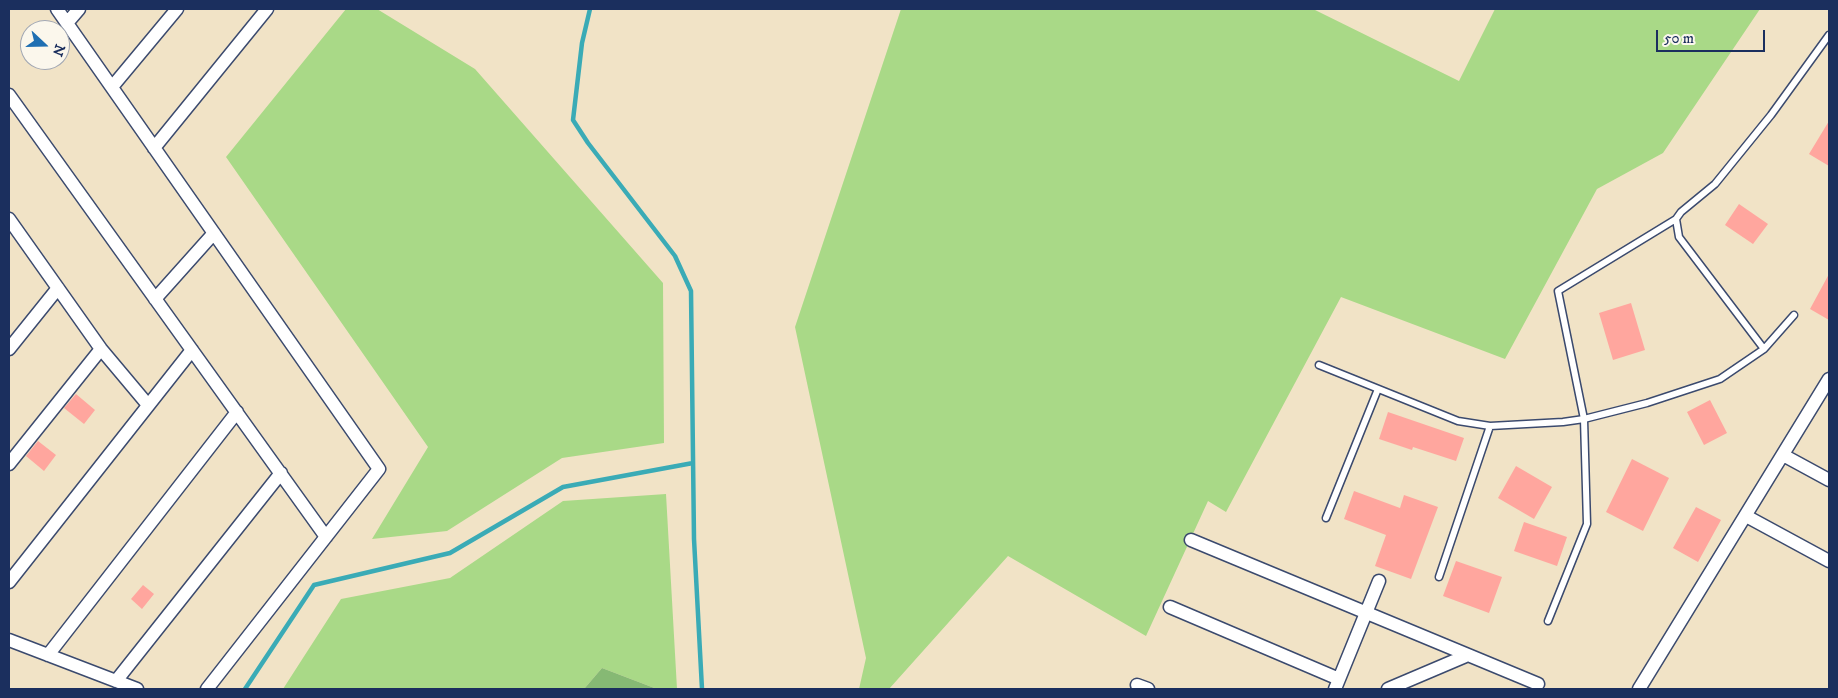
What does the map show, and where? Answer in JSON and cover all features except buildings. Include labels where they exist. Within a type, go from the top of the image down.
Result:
[{"type":"street","points":[[57,9],[65,20]]},
{"type":"street","points":[[70,20],[79,9]]},
{"type":"street","points":[[112,87],[177,9]]},
{"type":"street","points":[[154,148],[267,9]]},
{"type":"street","points":[[70,27],[379,469],[208,689]]},
{"type":"street","points":[[9,95],[326,536]]},
{"type":"street","points":[[9,219],[101,349],[148,406]]},
{"type":"street","points":[[155,299],[214,232]]},
{"type":"street","points":[[9,347],[58,288]]},
{"type":"street","points":[[9,464],[101,349]]},
{"type":"street","points":[[9,582],[192,350]]},
{"type":"street","points":[[1639,689],[1783,455],[1825,397],[1829,379]]},
{"type":"street","points":[[48,655],[236,412]]},
{"type":"street","points":[[1783,455],[1829,480]]},
{"type":"street","points":[[116,681],[281,473]]},
{"type":"street","points":[[1746,516],[1829,561]]},
{"type":"street","points":[[1191,540],[1538,684]]},
{"type":"street","points":[[1170,607],[1337,684],[1379,581]]},
{"type":"street","points":[[9,640],[137,689]]},
{"type":"street","points":[[1388,689],[1468,655]]},
{"type":"lane","points":[[1548,621],[1587,524],[1584,419],[1558,292],[1676,219],[1681,212],[1715,184],[1771,115],[1829,35]]},
{"type":"lane","points":[[1676,219],[1679,237],[1764,349]]},
{"type":"lane","points":[[1319,365],[1458,421],[1490,426],[1563,422],[1584,419],[1647,403],[1720,379],[1764,349],[1794,315]]},
{"type":"lane","points":[[1326,518],[1378,389]]},
{"type":"lane","points":[[1439,577],[1490,426]]},
{"type":"green space","points":[[346,9],[377,9],[475,69],[663,283],[664,443],[562,458],[447,531],[372,539],[428,447],[226,157]]},
{"type":"green space","points":[[901,9],[1313,9],[1459,81],[1495,9],[1760,9],[1663,153],[1597,189],[1505,359],[1341,297],[1226,512],[1208,501],[1146,636],[1008,556],[889,689],[859,689],[866,658],[795,327]]},
{"type":"green space","points":[[666,494],[677,689],[657,689],[602,668],[584,689],[283,689],[341,599],[450,578],[563,501]]},
{"type":"green space","points":[[602,668],[657,689],[584,689]]},
{"type":"waterway","points":[[590,9],[582,43],[573,120],[588,143],[675,256],[691,291],[694,539],[702,689]]},
{"type":"waterway","points":[[245,689],[314,585],[450,553],[563,487],[693,463]]}]
